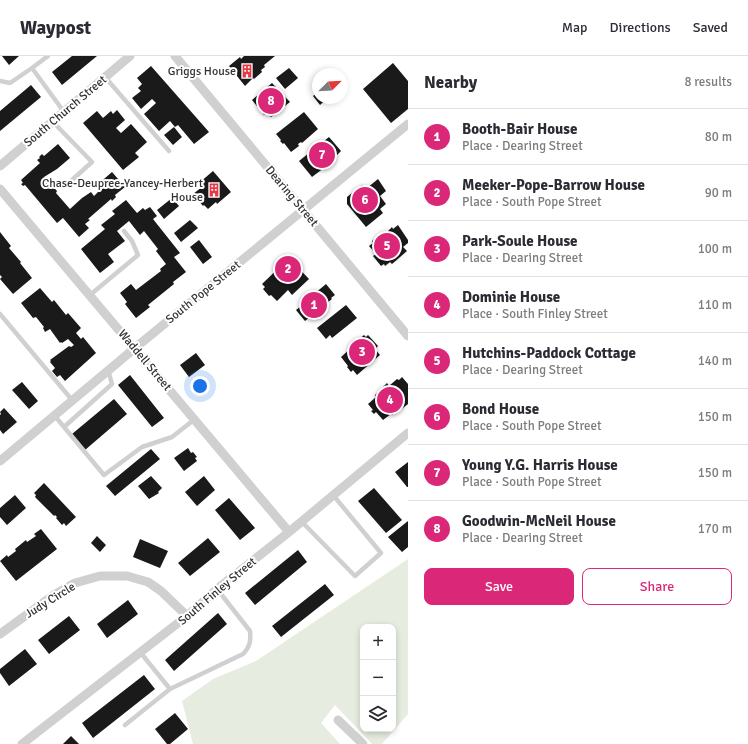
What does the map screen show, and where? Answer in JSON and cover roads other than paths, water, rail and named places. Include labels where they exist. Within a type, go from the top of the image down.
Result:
[{"type":"street","name":"South Church Street","points":[[0,166],[130,56]]},
{"type":"street","name":"Dearing Street","points":[[175,56],[408,336]]},
{"type":"street","name":"South Pope Street","points":[[1,457],[408,124]]},
{"type":"street","name":"Waddell Street","points":[[0,189],[289,532]]},
{"type":"street","name":"South Finley Street","points":[[22,744],[187,616],[217,589],[302,522],[408,433]]},
{"type":"street","name":"Judy Circle","points":[[0,634],[54,595],[75,583],[100,576],[127,576],[148,582],[161,591],[187,616]]},
{"type":"street","points":[[338,720],[363,744]]},
{"type":"lane","points":[[0,81],[10,83],[48,56]]},
{"type":"lane","points":[[32,68],[64,112]]},
{"type":"lane","points":[[105,77],[170,151]]},
{"type":"lane","points":[[52,121],[92,162],[72,180]]},
{"type":"lane","points":[[90,295],[138,255],[132,241],[124,231]]},
{"type":"lane","points":[[0,314],[72,400]]},
{"type":"lane","points":[[64,427],[112,384],[108,370]]},
{"type":"lane","points":[[54,415],[104,475],[142,447],[172,437],[195,419]]},
{"type":"lane","points":[[302,522],[355,576],[381,553],[333,495]]},
{"type":"lane","points":[[125,724],[170,689],[243,654],[250,648],[250,631],[217,589]]},
{"type":"lane","points":[[140,652],[170,689]]},
{"type":"place","name":"Griggs House","points":[[247,71]]},
{"type":"place","name":"Goodwin-McNeil House","points":[[271,101]]},
{"type":"place","name":"Young Y.G. Harris House","points":[[322,155]]},
{"type":"place","name":"Chase-Deupree-Yancey-Herbert House","points":[[214,190]]},
{"type":"place","name":"Bond House","points":[[365,200]]},
{"type":"place","name":"Hutchins-Paddock Cottage","points":[[387,246]]},
{"type":"place","name":"Meeker-Pope-Barrow House","points":[[288,269]]},
{"type":"place","name":"Booth-Bair House","points":[[314,305]]},
{"type":"place","name":"Park-Soule House","points":[[362,352]]},
{"type":"place","name":"Dominie House","points":[[390,400]]}]
